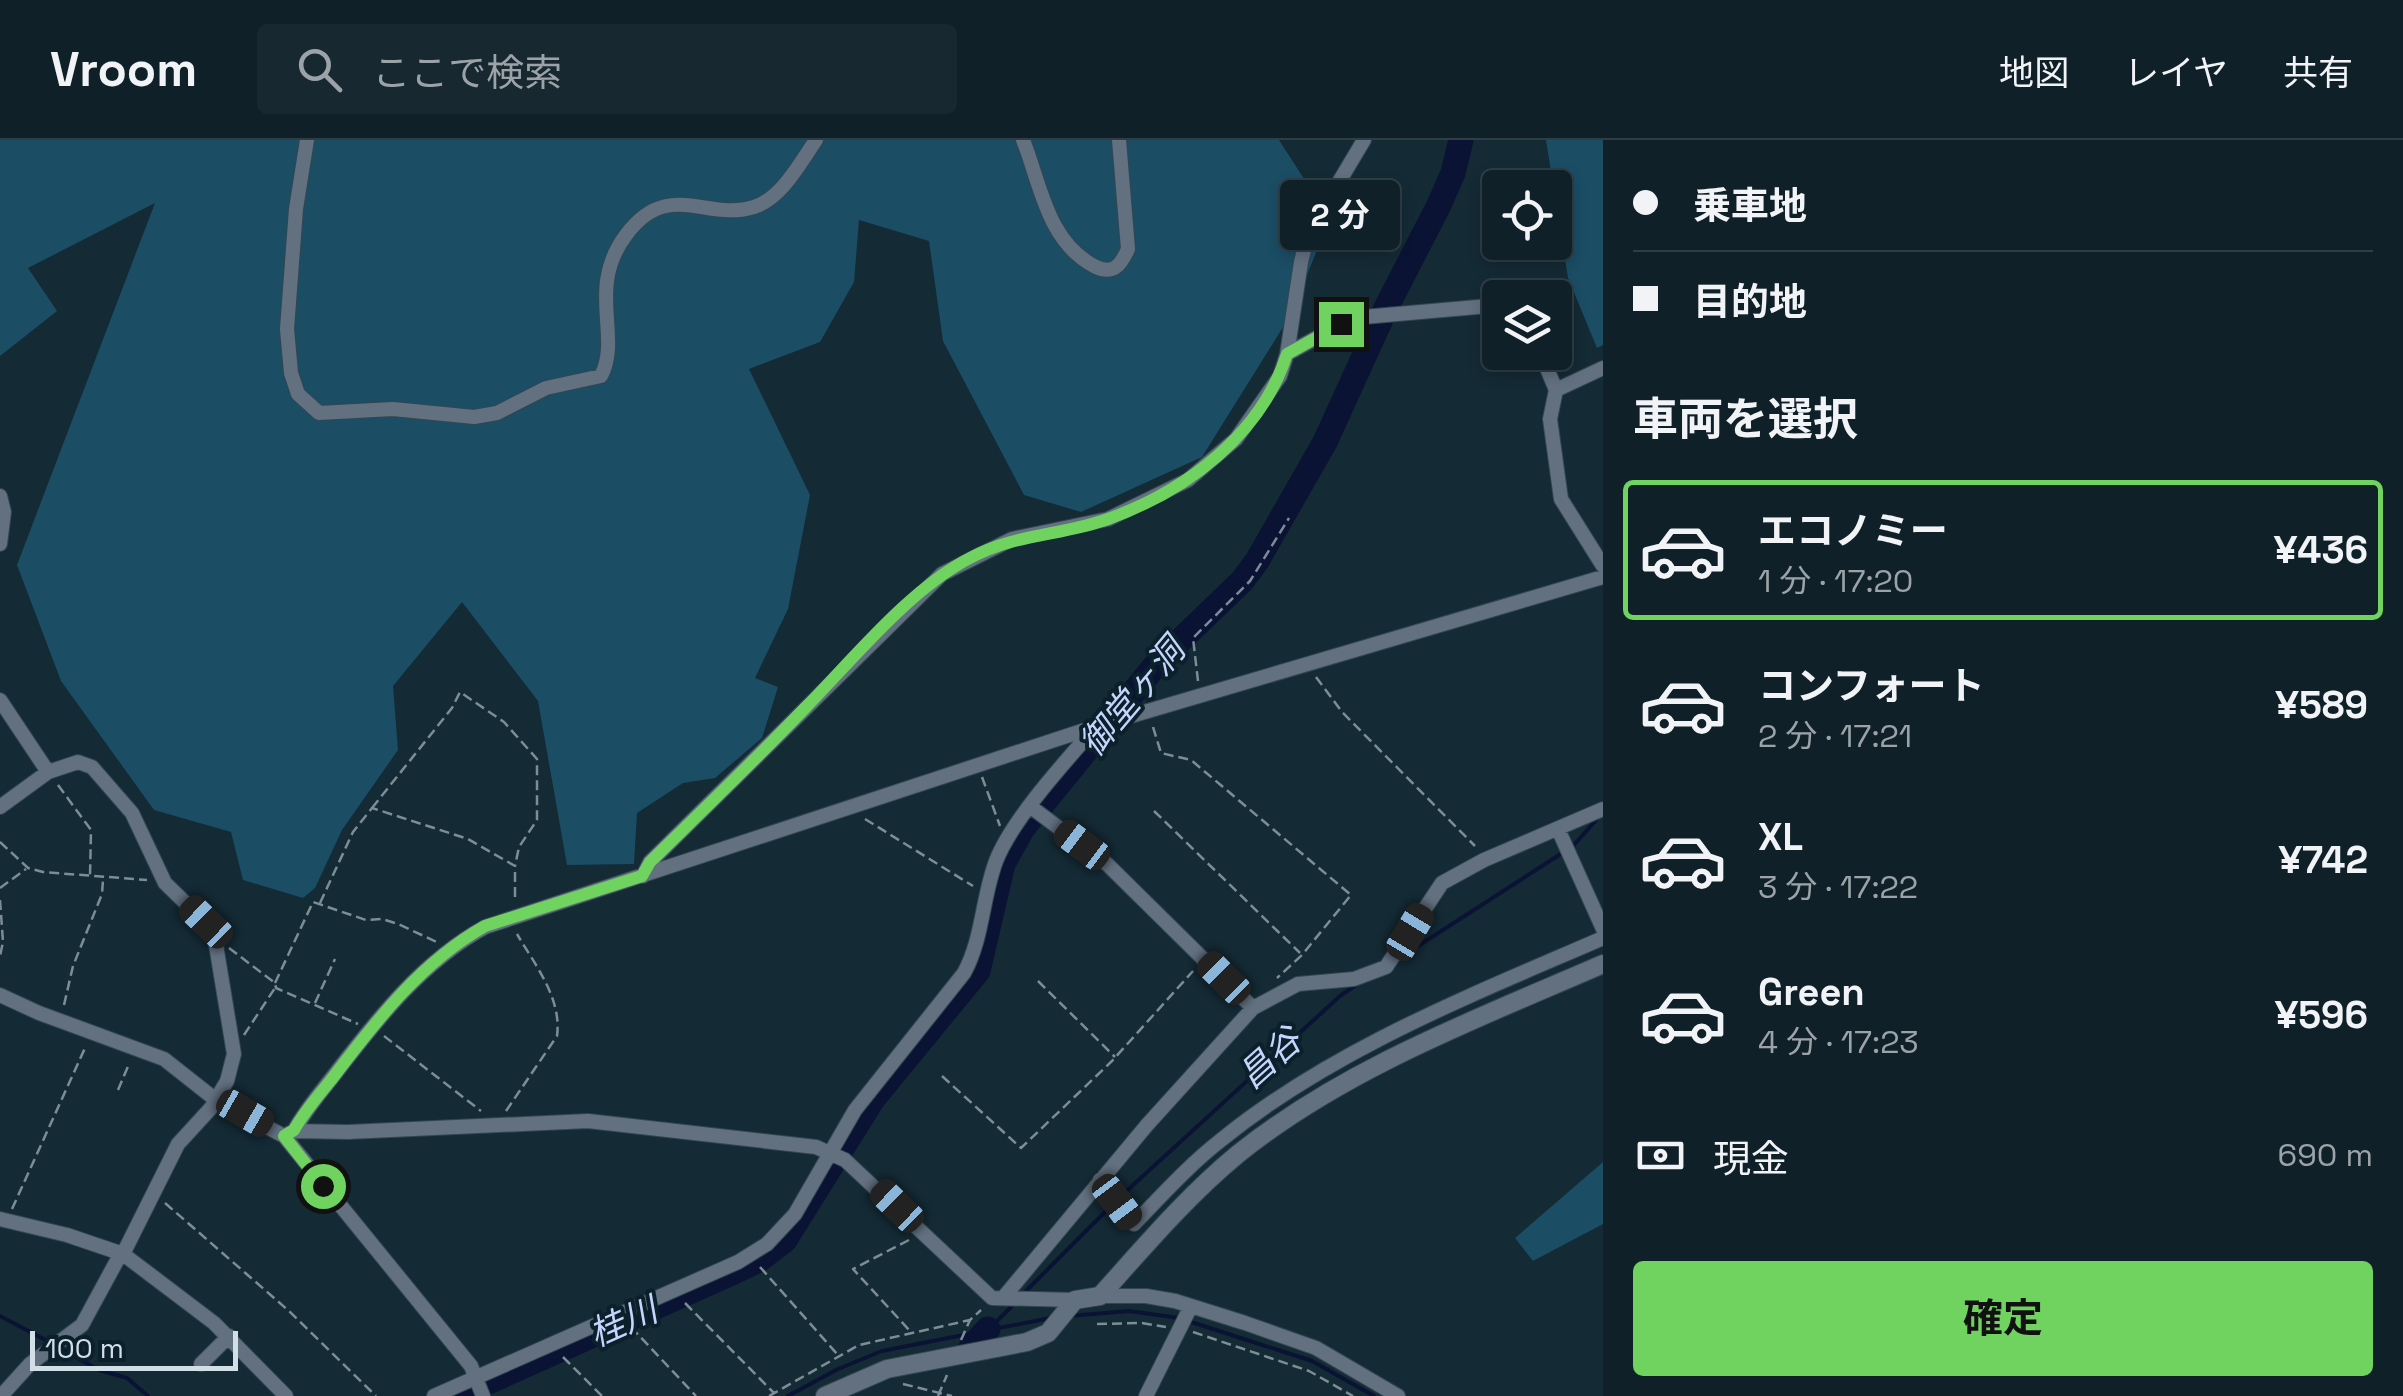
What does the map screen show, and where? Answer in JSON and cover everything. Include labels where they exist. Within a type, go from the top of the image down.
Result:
[{"type":"street","points":[[306,140],[296,209],[287,330],[291,373],[298,394],[319,413],[393,409],[474,417],[497,413],[546,388],[601,376],[607,364],[604,289],[608,268],[626,234],[646,216],[668,205],[754,207],[780,189],[816,140]]},
{"type":"street","points":[[1023,140],[1045,207],[1060,234],[1080,258],[1102,270],[1113,270],[1122,263],[1128,248],[1119,140]]},
{"type":"street","points":[[642,876],[650,862],[942,574],[1012,539],[1108,519],[1188,480],[1207,466],[1252,419],[1280,376],[1308,234],[1364,140]]},
{"type":"street","points":[[1287,354],[1352,318],[1482,307]]},
{"type":"street","points":[[1556,390],[1603,368]]},
{"type":"street","points":[[1548,370],[1556,390],[1550,419],[1561,499],[1603,566]]},
{"type":"street","points":[[0,496],[4,512],[0,544]]},
{"type":"street","points":[[289,1133],[422,972],[485,926],[1150,710],[1603,577]]},
{"type":"street","points":[[0,700],[48,772]]},
{"type":"street","points":[[434,1396],[480,1388],[738,1262],[767,1244],[795,1214],[855,1110],[964,973],[975,952],[987,893],[1006,840],[1094,730]]},
{"type":"street","points":[[0,806],[48,772],[78,762],[92,767],[132,813],[165,883],[206,922],[215,940],[234,1054],[227,1081],[178,1144],[82,1325],[1,1396]]},
{"type":"street","points":[[1031,807],[1107,864],[1253,1008]]},
{"type":"street","points":[[1003,1298],[1100,1180],[1253,1008],[1298,984],[1354,978],[1386,966],[1436,890],[1484,860],[1603,809]]},
{"type":"street","points":[[1558,829],[1603,929]]},
{"type":"street","points":[[1100,1180],[1134,1224],[1220,1140],[1279,1098],[1405,1025],[1603,938]]},
{"type":"street","points":[[1100,1296],[1213,1175],[1274,1127],[1395,1057],[1603,964]]},
{"type":"street","points":[[0,995],[178,1068],[216,1100],[289,1133],[588,1121],[830,1152],[872,1182],[992,1298],[1075,1300],[1146,1296],[1191,1306],[1316,1348],[1381,1392],[1398,1396]]},
{"type":"street","points":[[289,1133],[471,1366],[480,1388]]},
{"type":"street","points":[[3,1220],[67,1235],[122,1254],[230,1336],[286,1396]]},
{"type":"street","points":[[825,1396],[889,1369],[1027,1342],[1048,1333],[1075,1300]]},
{"type":"street","points":[[1146,1396],[1191,1306]]},
{"type":"street","points":[[201,1364],[230,1336]]},
{"type":"path","points":[[1200,698],[1193,638],[1250,582],[1289,518]]},
{"type":"path","points":[[1307,664],[1342,712],[1484,860]]},
{"type":"path","points":[[215,940],[276,985],[372,1028],[496,1125],[557,1036],[555,1006],[511,919],[519,846],[537,820],[537,758],[504,722],[460,692],[452,708],[353,832],[320,902]]},
{"type":"path","points":[[1150,710],[1160,753],[1183,755],[1191,760],[1351,896],[1253,1008]]},
{"type":"path","points":[[978,767],[1006,840]]},
{"type":"path","points":[[48,772],[91,830],[90,877]]},
{"type":"path","points":[[372,808],[468,840],[515,866]]},
{"type":"path","points":[[852,808],[987,893]]},
{"type":"path","points":[[1154,811],[1302,955]]},
{"type":"path","points":[[0,842],[28,868],[90,877],[130,876],[165,883]]},
{"type":"path","points":[[0,888],[28,868]]},
{"type":"path","points":[[61,1022],[73,966],[102,894],[103,877]]},
{"type":"path","points":[[0,900],[4,942],[0,956]]},
{"type":"path","points":[[234,1054],[276,985],[314,902],[366,920],[398,924],[437,941],[448,951]]},
{"type":"path","points":[[942,1076],[1021,1148],[1116,1058],[1204,958]]},
{"type":"path","points":[[315,1004],[335,959]]},
{"type":"path","points":[[1038,981],[1116,1058]]},
{"type":"path","points":[[3,1220],[91,1032]]},
{"type":"path","points":[[118,1090],[136,1048]]},
{"type":"path","points":[[152,1193],[289,1311],[376,1396]]},
{"type":"path","points":[[911,1331],[853,1270],[922,1230]]},
{"type":"path","points":[[758,1265],[838,1355]]},
{"type":"path","points":[[682,1300],[774,1392]]},
{"type":"path","points":[[769,1396],[838,1355],[911,1331],[970,1320],[959,1345]]},
{"type":"path","points":[[1097,1324],[1142,1324],[1211,1337],[1309,1371],[1353,1396]]},
{"type":"path","points":[[629,1325],[696,1396]]},
{"type":"path","points":[[560,1354],[602,1396]]},
{"type":"path","points":[[889,1369],[894,1379],[904,1384],[952,1396]]},
{"type":"shaded area","points":[[0,140],[1279,140],[1330,219],[1290,316],[1202,457],[1081,512],[1024,495],[943,341],[929,241],[859,220],[854,282],[820,342],[749,369],[810,495],[788,609],[755,678],[778,687],[762,738],[715,778],[683,783],[637,813],[634,864],[567,865],[538,701],[462,602],[393,686],[398,750],[342,830],[315,888],[303,898],[243,880],[231,832],[154,810],[61,681],[17,565],[155,203],[28,268],[57,311],[0,356]]},
{"type":"shaded area","points":[[1546,140],[1603,140],[1603,345],[1597,348],[1568,278],[1565,260],[1572,260],[1572,170],[1551,170]]},
{"type":"shaded area","points":[[1603,1162],[1603,1224],[1533,1261],[1515,1238]]},
{"type":"waterway","name":"御堂ヶ洞","points":[[457,1396],[736,1271],[759,1260],[785,1240],[873,1099],[978,971],[1003,864],[1023,828],[1159,661],[1242,581],[1257,561],[1325,442],[1386,308],[1439,205],[1453,173],[1461,140]]},
{"type":"waterway","name":"昌谷","points":[[1401,957],[1573,846],[1597,819]]},
{"type":"waterway","name":"昌谷","points":[[1120,1197],[1359,983]]},
{"type":"waterway","name":"昌谷","points":[[1025,1292],[1114,1203]]},
{"type":"waterway","name":"昌谷","points":[[972,1346],[1015,1303]]},
{"type":"waterway","points":[[1069,1316],[1129,1311],[1179,1318]]},
{"type":"waterway","points":[[0,1316],[53,1344]]},
{"type":"waterway","points":[[788,1396],[882,1351],[1050,1318]]},
{"type":"waterway","points":[[1188,1321],[1312,1361],[1374,1396]]},
{"type":"waterway","name":"昌谷","points":[[971,1347],[988,1329]]},
{"type":"waterway","points":[[61,1349],[99,1370],[127,1378],[148,1396]]},
{"type":"route","points":[[323,1186],[284,1136],[294,1130],[371,1029],[422,972],[485,926],[642,876],[650,862],[942,574],[1012,539],[1108,519],[1188,480],[1252,419],[1280,376],[1287,354],[1341,324]]},
{"type":"water label","name":"桂川","points":[[623,1322]]}]
